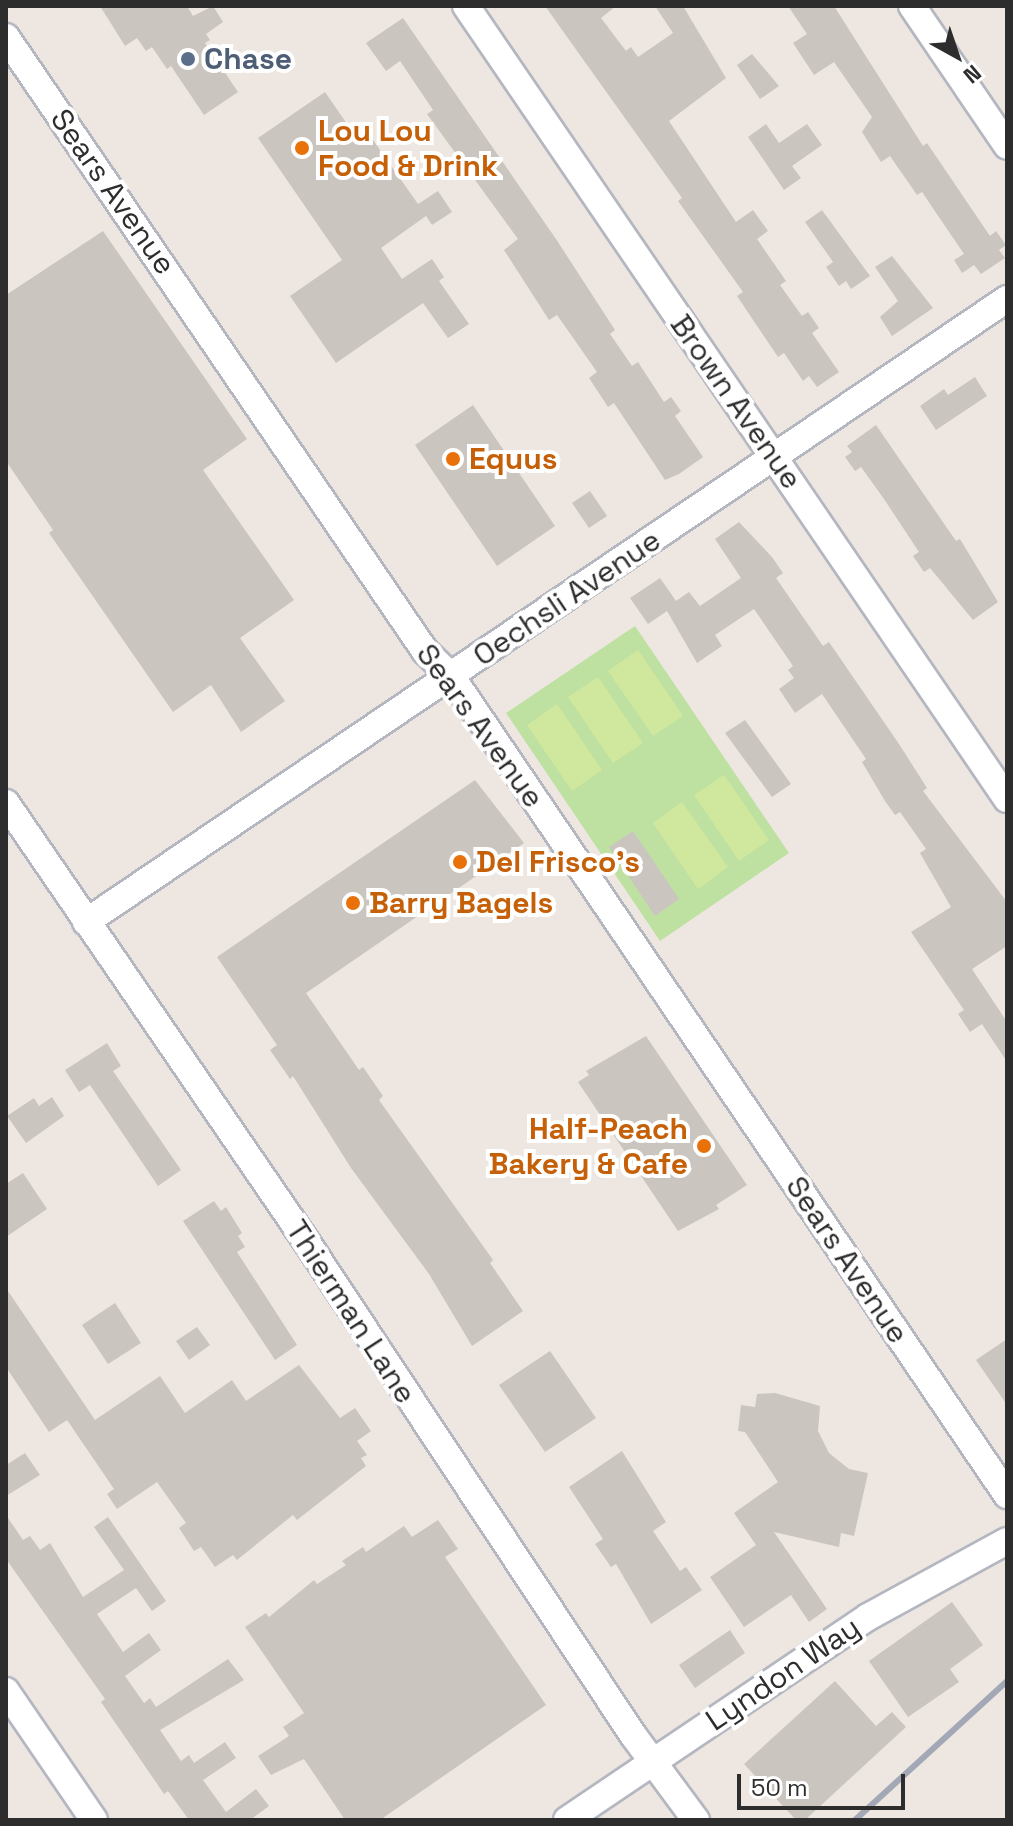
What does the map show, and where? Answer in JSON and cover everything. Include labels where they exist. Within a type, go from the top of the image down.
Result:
[{"type":"street","name":"Brown Avenue","points":[[466,6],[1007,799]]},
{"type":"street","points":[[912,6],[1007,146]]},
{"type":"street","name":"Sears Avenue","points":[[6,37],[425,651],[451,676],[1007,1495]]},
{"type":"street","name":"Oechsli Avenue","points":[[86,922],[1007,299]]},
{"type":"street","name":"Thierman Lane","points":[[6,803],[696,1820]]},
{"type":"street","name":"Lyndon Way","points":[[567,1820],[868,1617],[1007,1541]]},
{"type":"street","points":[[6,1691],[94,1820]]},
{"type":"green space","points":[[635,626],[789,853],[660,941],[506,713]]},
{"type":"green space","points":[[638,650],[683,716],[653,736],[608,671]]},
{"type":"green space","points":[[598,677],[643,743],[613,763],[568,697]]},
{"type":"green space","points":[[557,704],[602,770],[572,791],[527,725]]},
{"type":"green space","points":[[724,775],[769,840],[739,861],[694,795]]},
{"type":"green space","points":[[682,802],[728,867],[698,889],[653,823]]},
{"type":"building","name":"Chase","points":[[100,6],[187,6],[193,16],[213,6],[223,22],[206,34],[210,40],[205,43],[238,92],[204,115],[171,66],[167,69],[152,47],[146,51],[137,38],[125,46]]},
{"type":"building","points":[[545,6],[616,6],[601,18],[626,51],[631,47],[638,57],[673,33],[655,6],[683,6],[726,78],[669,121],[736,222],[753,210],[768,231],[757,239],[786,281],[780,285],[802,316],[808,312],[819,328],[812,333],[839,372],[817,387],[809,376],[803,381],[784,353],[778,357],[737,296],[743,292],[678,201],[682,198]]},
{"type":"building","points":[[788,6],[834,6],[923,146],[927,143],[990,236],[996,231],[1006,245],[999,250],[1005,258],[981,274],[974,265],[962,273],[954,260],[964,254],[922,192],[917,195],[890,156],[881,162],[862,132],[872,117],[834,62],[814,75],[793,43],[807,34]]},
{"type":"building","points":[[403,18],[556,239],[615,330],[610,334],[632,366],[638,362],[664,402],[671,397],[681,411],[675,416],[703,457],[679,474],[665,480],[614,403],[608,407],[589,378],[597,372],[557,315],[549,320],[504,250],[518,239],[427,114],[433,110],[400,61],[386,71],[366,43]]},
{"type":"building","points":[[752,54],[779,86],[760,99],[737,65]]},
{"type":"building","points":[[325,92],[356,137],[366,130],[418,204],[438,191],[452,212],[432,225],[426,216],[381,248],[402,279],[432,259],[444,277],[439,281],[469,324],[448,338],[423,303],[336,363],[290,296],[342,260],[258,138]]},
{"type":"building","points":[[766,124],[779,143],[807,124],[822,145],[792,166],[801,178],[784,190],[748,137]]},
{"type":"building","points":[[822,210],[870,276],[851,289],[846,281],[839,286],[826,267],[833,262],[805,222]]},
{"type":"building","points":[[103,231],[247,439],[203,470],[294,600],[240,638],[285,701],[241,732],[211,685],[173,712],[49,533],[53,530],[6,461],[6,295]]},
{"type":"building","points":[[892,256],[933,308],[892,336],[880,317],[898,301],[875,267]]},
{"type":"building","points":[[975,377],[987,396],[936,430],[920,406],[944,389],[948,395]]},
{"type":"building","points":[[473,405],[555,526],[497,566],[415,445]]},
{"type":"building","points":[[876,425],[956,541],[960,539],[998,602],[973,620],[930,568],[924,572],[913,556],[919,552],[884,499],[861,467],[855,471],[845,457],[852,452],[847,446]]},
{"type":"building","points":[[590,491],[607,516],[589,528],[572,503]]},
{"type":"building","points":[[739,522],[772,557],[783,573],[776,578],[823,646],[829,642],[927,788],[923,791],[1007,902],[1007,946],[972,969],[1007,1022],[1007,1062],[982,1024],[970,1032],[958,1014],[964,1010],[911,932],[951,907],[920,853],[926,849],[900,812],[895,815],[885,801],[862,762],[866,759],[822,694],[795,713],[779,689],[794,678],[788,670],[793,666],[754,609],[715,635],[722,646],[697,663],[667,611],[648,624],[630,598],[660,578],[676,601],[689,592],[700,606],[741,578],[715,539]]},
{"type":"building","points":[[745,720],[791,784],[772,797],[725,733]]},
{"type":"building","points":[[475,780],[524,843],[306,993],[359,1070],[363,1067],[383,1096],[379,1100],[493,1260],[490,1263],[523,1311],[472,1346],[429,1274],[351,1168],[293,1076],[290,1079],[270,1050],[277,1045],[217,957]]},
{"type":"building","points":[[633,831],[679,899],[655,916],[609,847]]},
{"type":"building","points":[[646,1036],[747,1185],[716,1205],[719,1209],[678,1231],[578,1082],[589,1075],[586,1071]]},
{"type":"building","points":[[107,1043],[121,1066],[113,1071],[181,1170],[158,1186],[90,1085],[79,1092],[65,1070]]},
{"type":"building","points":[[52,1097],[64,1116],[26,1143],[7,1116],[34,1098],[39,1106]]},
{"type":"building","points":[[23,1173],[47,1209],[6,1237],[6,1184]]},
{"type":"building","points":[[214,1201],[221,1211],[226,1207],[242,1233],[238,1236],[245,1247],[237,1252],[297,1345],[275,1360],[183,1221]]},
{"type":"building","points":[[6,1288],[95,1420],[160,1376],[185,1413],[232,1380],[246,1401],[299,1365],[340,1418],[355,1408],[371,1431],[357,1441],[367,1455],[361,1458],[366,1466],[297,1520],[293,1515],[237,1560],[233,1555],[215,1567],[201,1547],[194,1551],[179,1528],[186,1523],[157,1482],[117,1509],[107,1494],[114,1489],[67,1420],[49,1432],[6,1367]]},
{"type":"building","points":[[115,1303],[141,1343],[108,1364],[82,1325]]},
{"type":"building","points":[[197,1327],[210,1345],[189,1360],[176,1341]]},
{"type":"building","points":[[1007,1339],[1007,1405],[976,1360]]},
{"type":"building","points":[[550,1351],[596,1418],[545,1452],[499,1385]]},
{"type":"building","points":[[775,1393],[820,1406],[818,1431],[829,1453],[849,1469],[868,1473],[854,1536],[841,1533],[839,1547],[774,1532],[827,1609],[809,1622],[791,1595],[744,1627],[710,1577],[756,1545],[734,1513],[778,1482],[745,1432],[738,1431],[741,1405],[755,1407],[757,1394]]},
{"type":"building","points":[[622,1451],[666,1522],[653,1531],[680,1571],[686,1567],[702,1590],[651,1624],[616,1564],[611,1567],[595,1544],[603,1539],[569,1487]]},
{"type":"building","points":[[25,1453],[40,1475],[6,1496],[6,1465]]},
{"type":"building","points":[[6,1515],[23,1540],[30,1536],[40,1550],[50,1543],[83,1597],[124,1570],[94,1527],[108,1517],[166,1601],[152,1611],[136,1588],[97,1614],[123,1652],[149,1633],[161,1650],[125,1676],[144,1703],[150,1698],[156,1707],[228,1659],[244,1680],[160,1730],[181,1761],[189,1755],[194,1763],[225,1742],[236,1758],[203,1780],[226,1812],[256,1789],[269,1806],[250,1820],[189,1820],[168,1791],[164,1794],[101,1702],[105,1699],[6,1559]]},
{"type":"building","points":[[438,1520],[458,1549],[445,1557],[546,1705],[380,1820],[345,1820],[304,1759],[271,1775],[258,1756],[289,1736],[283,1727],[304,1713],[245,1627],[266,1613],[269,1617],[314,1580],[317,1584],[346,1565],[342,1561],[363,1547],[366,1552],[404,1526],[412,1537]]},
{"type":"building","points":[[952,1602],[983,1645],[950,1669],[959,1682],[908,1717],[869,1661]]},
{"type":"building","points":[[730,1630],[745,1653],[695,1688],[679,1665]]},
{"type":"building","points":[[835,1681],[876,1726],[892,1712],[906,1727],[805,1820],[796,1820],[744,1764]]},
{"type":"railway","points":[[855,1820],[1007,1681]]},
{"type":"place","name":"Chase","points":[[188,59]]},
{"type":"place","name":"Lou Lou Food & Drink","points":[[302,148]]},
{"type":"place","name":"Equus","points":[[453,459]]},
{"type":"place","name":"Del Frisco's","points":[[460,862]]},
{"type":"place","name":"Barry Bagels","points":[[353,903]]},
{"type":"place","name":"Half-Peach Bakery & Cafe","points":[[704,1146]]}]
